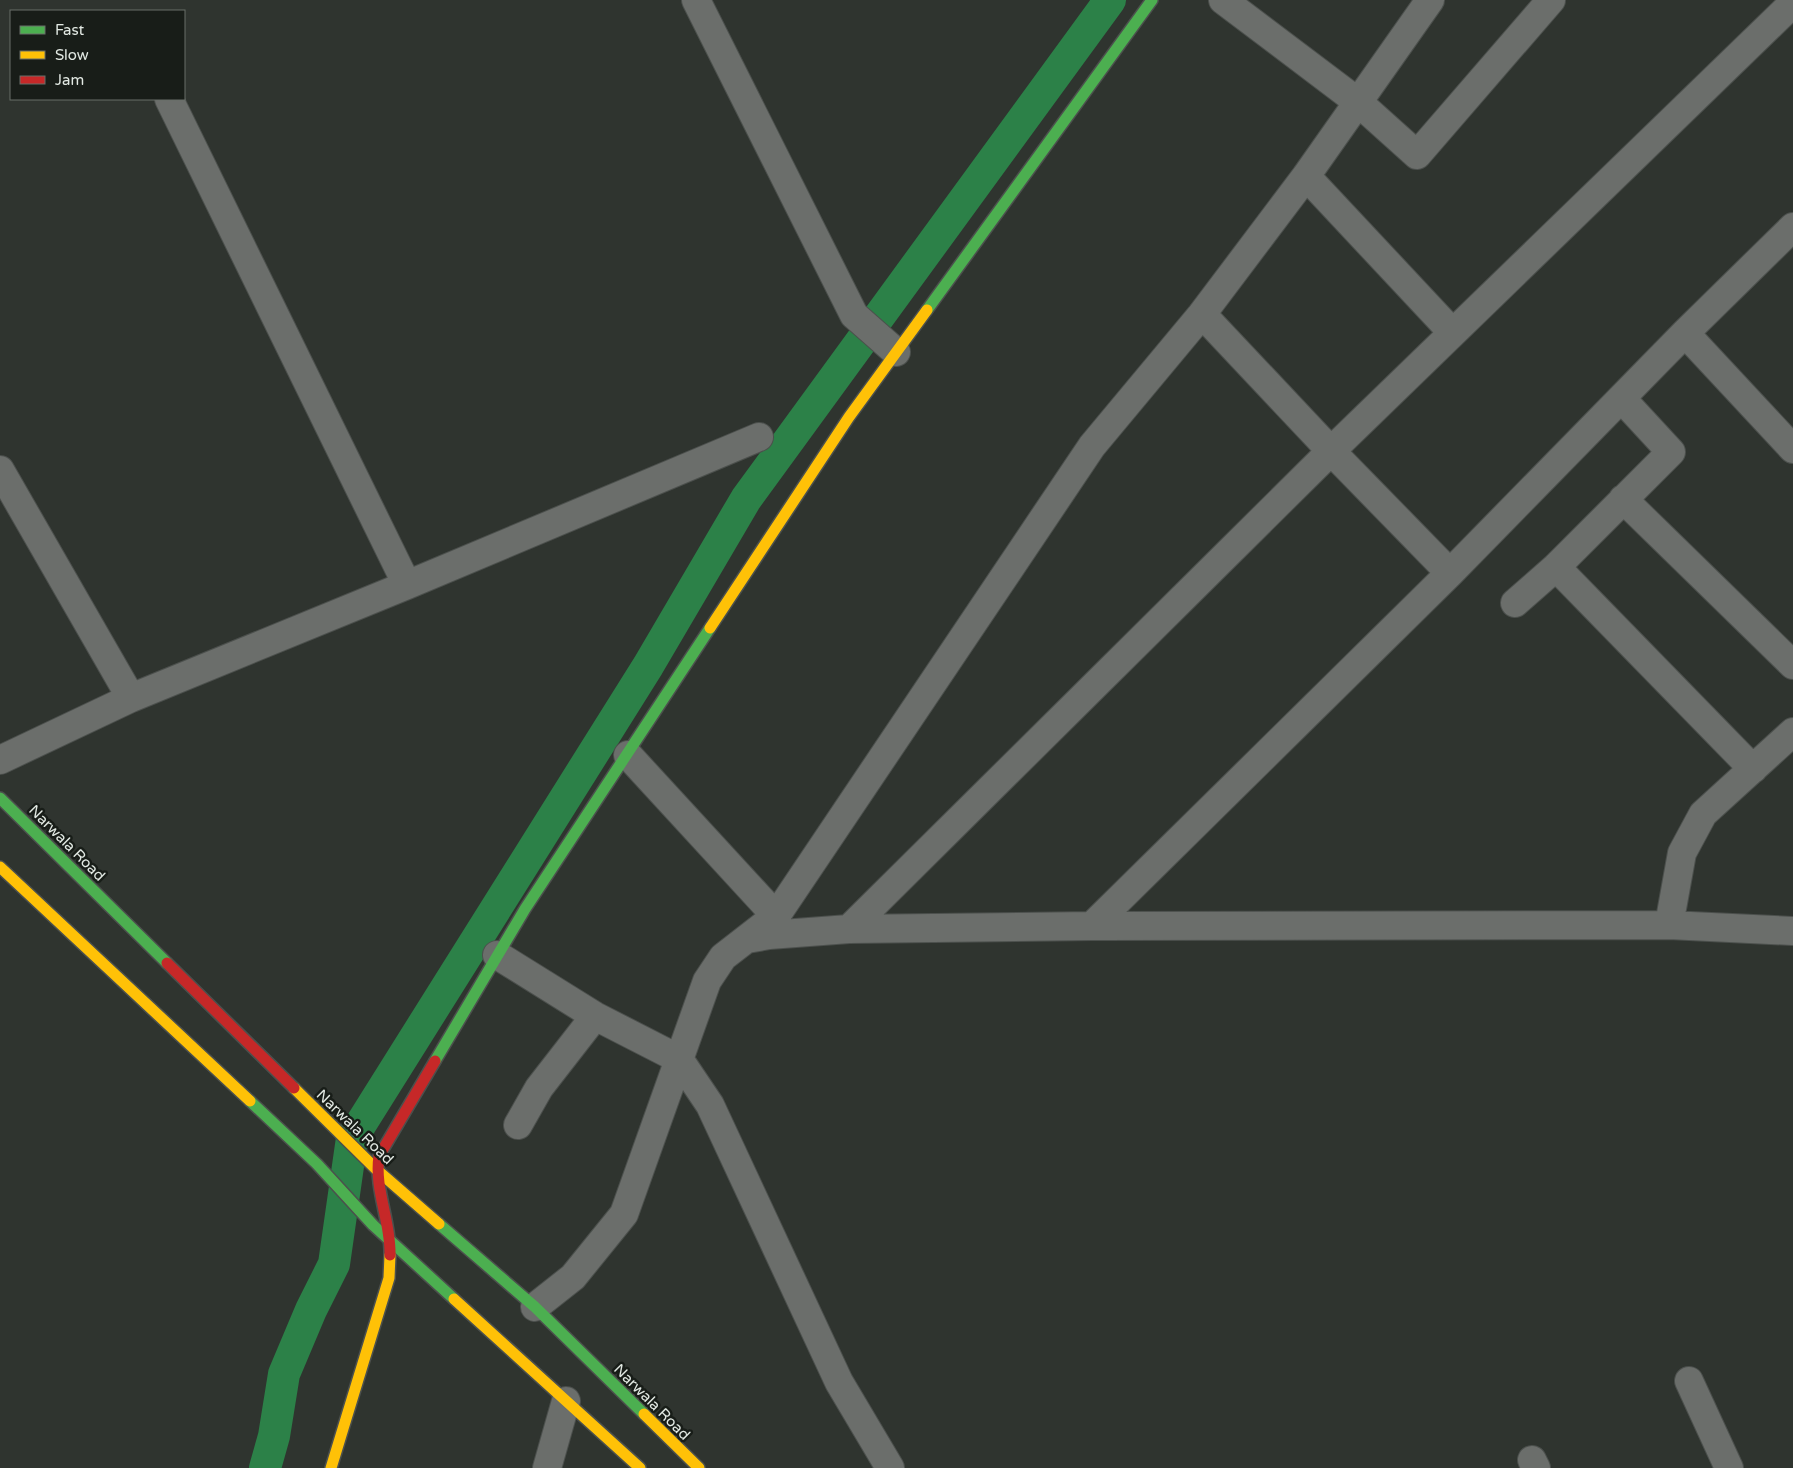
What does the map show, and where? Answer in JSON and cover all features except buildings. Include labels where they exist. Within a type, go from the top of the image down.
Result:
[{"type":"main road","points":[[331,1468],[389,1278],[390,1241],[377,1170],[380,1156],[393,1132],[525,909],[849,417],[889,346],[1152,0]]},
{"type":"main road","name":"Narwala Road","points":[[0,798],[377,1170],[535,1307],[698,1468]]},
{"type":"main road","points":[[0,867],[317,1164],[373,1226],[640,1468]]},
{"type":"street","points":[[696,0],[854,315],[889,346]]},
{"type":"street","points":[[1223,0],[1358,102],[1417,155],[1551,0]]},
{"type":"street","points":[[535,1307],[573,1277],[624,1214],[707,981],[723,958],[776,916],[1092,446],[1202,314],[1306,176],[1430,0]]},
{"type":"street","points":[[849,929],[1452,332],[1793,3]]},
{"type":"street","points":[[169,100],[407,586]]},
{"type":"street","points":[[1306,176],[1452,332]]},
{"type":"street","points":[[1092,926],[1450,573],[1685,333],[1793,227]]},
{"type":"street","points":[[1202,314],[1331,451],[1450,573]]},
{"type":"street","points":[[1685,333],[1789,439]]},
{"type":"street","points":[[1515,603],[1556,567],[1671,452],[1622,399]]},
{"type":"street","points":[[0,760],[131,698],[407,586],[759,437]]},
{"type":"street","points":[[0,470],[131,698]]},
{"type":"street","points":[[1623,499],[1793,665]]},
{"type":"street","points":[[1556,567],[1753,769]]},
{"type":"street","points":[[1669,925],[1682,853],[1703,814],[1793,732]]},
{"type":"street","points":[[628,755],[776,916]]},
{"type":"street","points":[[745,939],[768,935],[849,929],[1092,926],[1669,925],[1793,930]]},
{"type":"street","points":[[497,955],[595,1016],[679,1059],[710,1105],[838,1382],[890,1468]]},
{"type":"street","points":[[518,1125],[538,1088],[595,1016]]},
{"type":"street","points":[[1689,1381],[1730,1468]]},
{"type":"street","points":[[547,1468],[566,1401]]},
{"type":"waterway","points":[[265,1468],[274,1436],[284,1374],[311,1310],[334,1264],[352,1138],[648,666],[746,499],[1110,0]]},
{"type":"traffic: fast","points":[[927,310],[1152,0]]},
{"type":"traffic: fast","points":[[435,1061],[525,909],[710,628]]},
{"type":"traffic: fast","points":[[0,798],[167,963]]},
{"type":"traffic: fast","points":[[250,1101],[317,1164],[373,1225],[454,1299]]},
{"type":"traffic: fast","points":[[439,1224],[535,1307],[644,1414]]},
{"type":"traffic: slow","points":[[710,628],[849,417],[927,310]]},
{"type":"traffic: slow","points":[[0,867],[250,1101]]},
{"type":"traffic: slow","points":[[294,1088],[377,1170],[439,1224]]},
{"type":"traffic: slow","points":[[331,1468],[389,1278],[390,1255]]},
{"type":"traffic: slow","points":[[454,1299],[640,1468]]},
{"type":"traffic: slow","points":[[644,1414],[699,1468]]},
{"type":"traffic: jam","points":[[167,963],[294,1088]]},
{"type":"traffic: jam","points":[[390,1255],[390,1243],[379,1181],[379,1156],[435,1061]]}]
